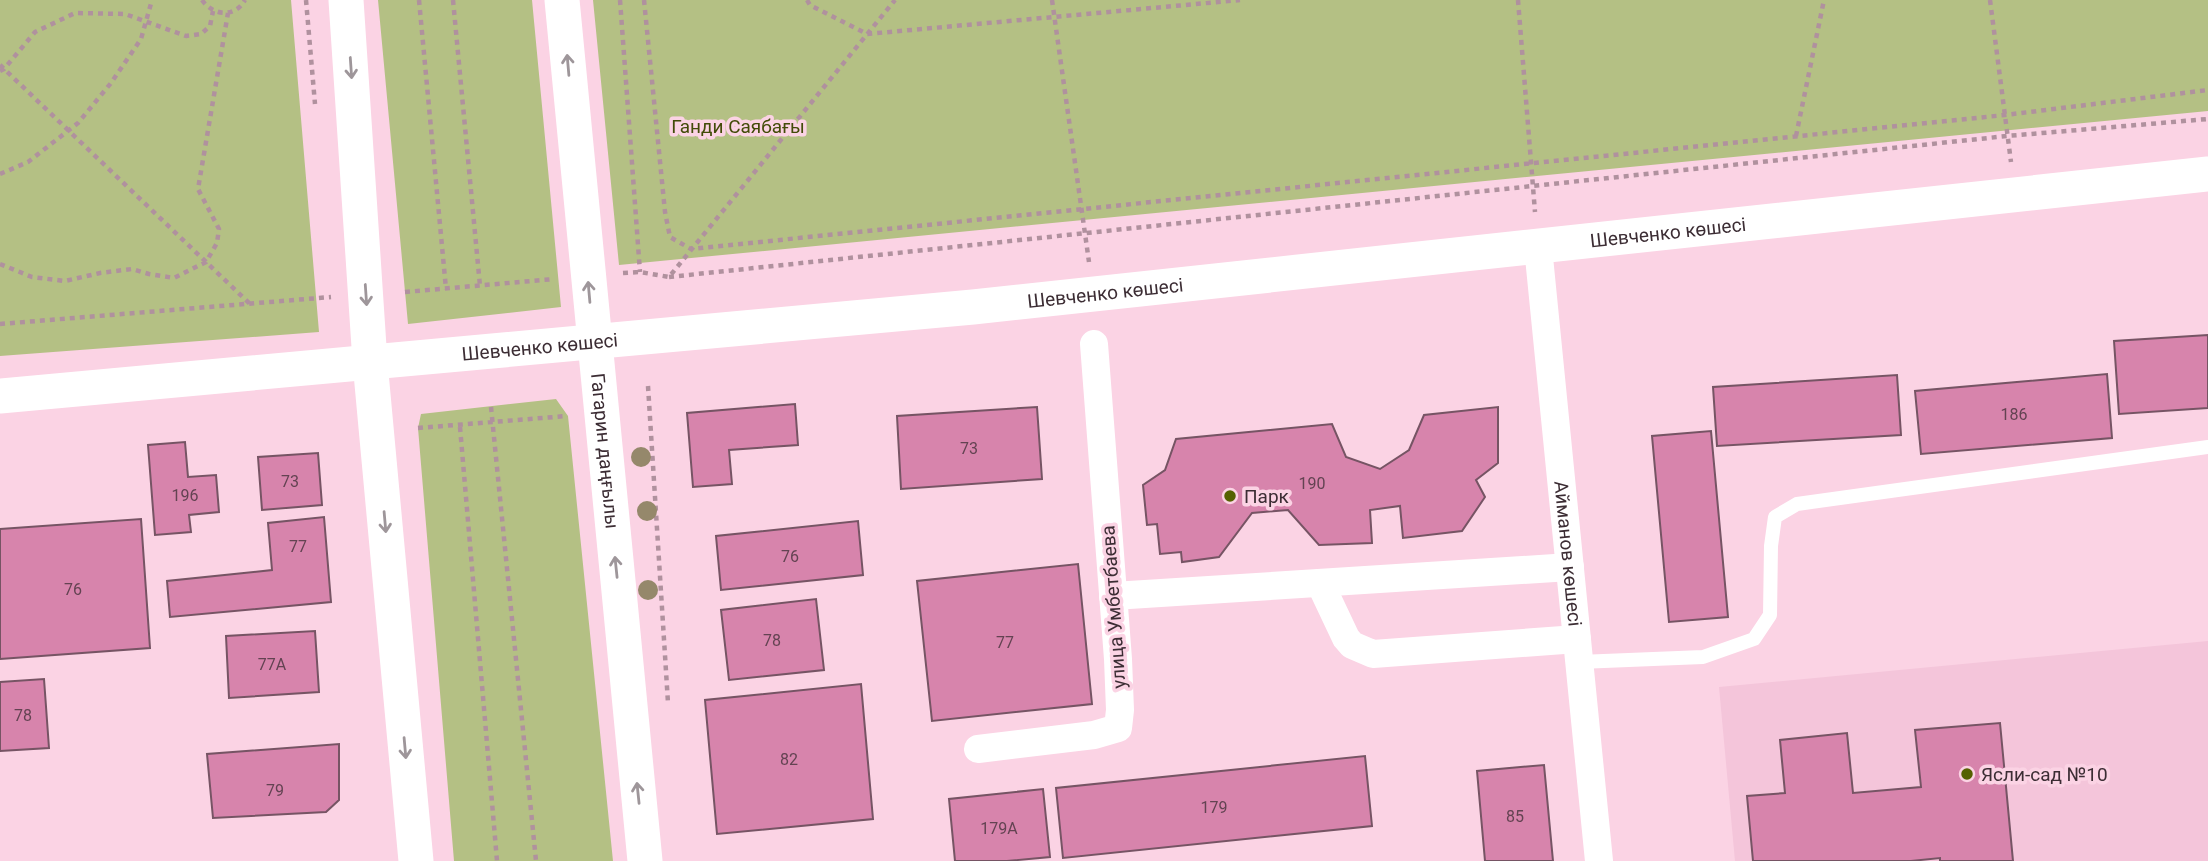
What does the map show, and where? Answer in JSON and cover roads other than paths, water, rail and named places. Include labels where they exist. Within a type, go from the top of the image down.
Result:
[{"type":"street","points":[[346,0],[370,362],[416,861]]},
{"type":"street","name":"Гагарин даңғылы","points":[[562,0],[645,861]]},
{"type":"street","name":"Шевченко көшесі","points":[[0,396],[973,307],[2208,174]]},
{"type":"street","name":"Айманов көшесі","points":[[1538,247],[1599,861]]},
{"type":"street","name":"улица Умбетбаева","points":[[978,749],[1094,735],[1118,728],[1119,685],[1094,344]]},
{"type":"street","points":[[1113,596],[1570,568]]},
{"type":"street","points":[[1320,583],[1346,638],[1352,645],[1373,654],[1578,651]]},
{"type":"lane","points":[[1578,651],[1703,657],[1754,639],[1770,615],[1771,546],[1775,517],[1797,504],[2208,447]]},
{"type":"place","name":"Парк","points":[[1230,496]]},
{"type":"place","name":"Ясли-сад №10","points":[[1967,774]]},
{"type":"park label","name":"Ганди Саябағы","points":[[738,126]]}]
